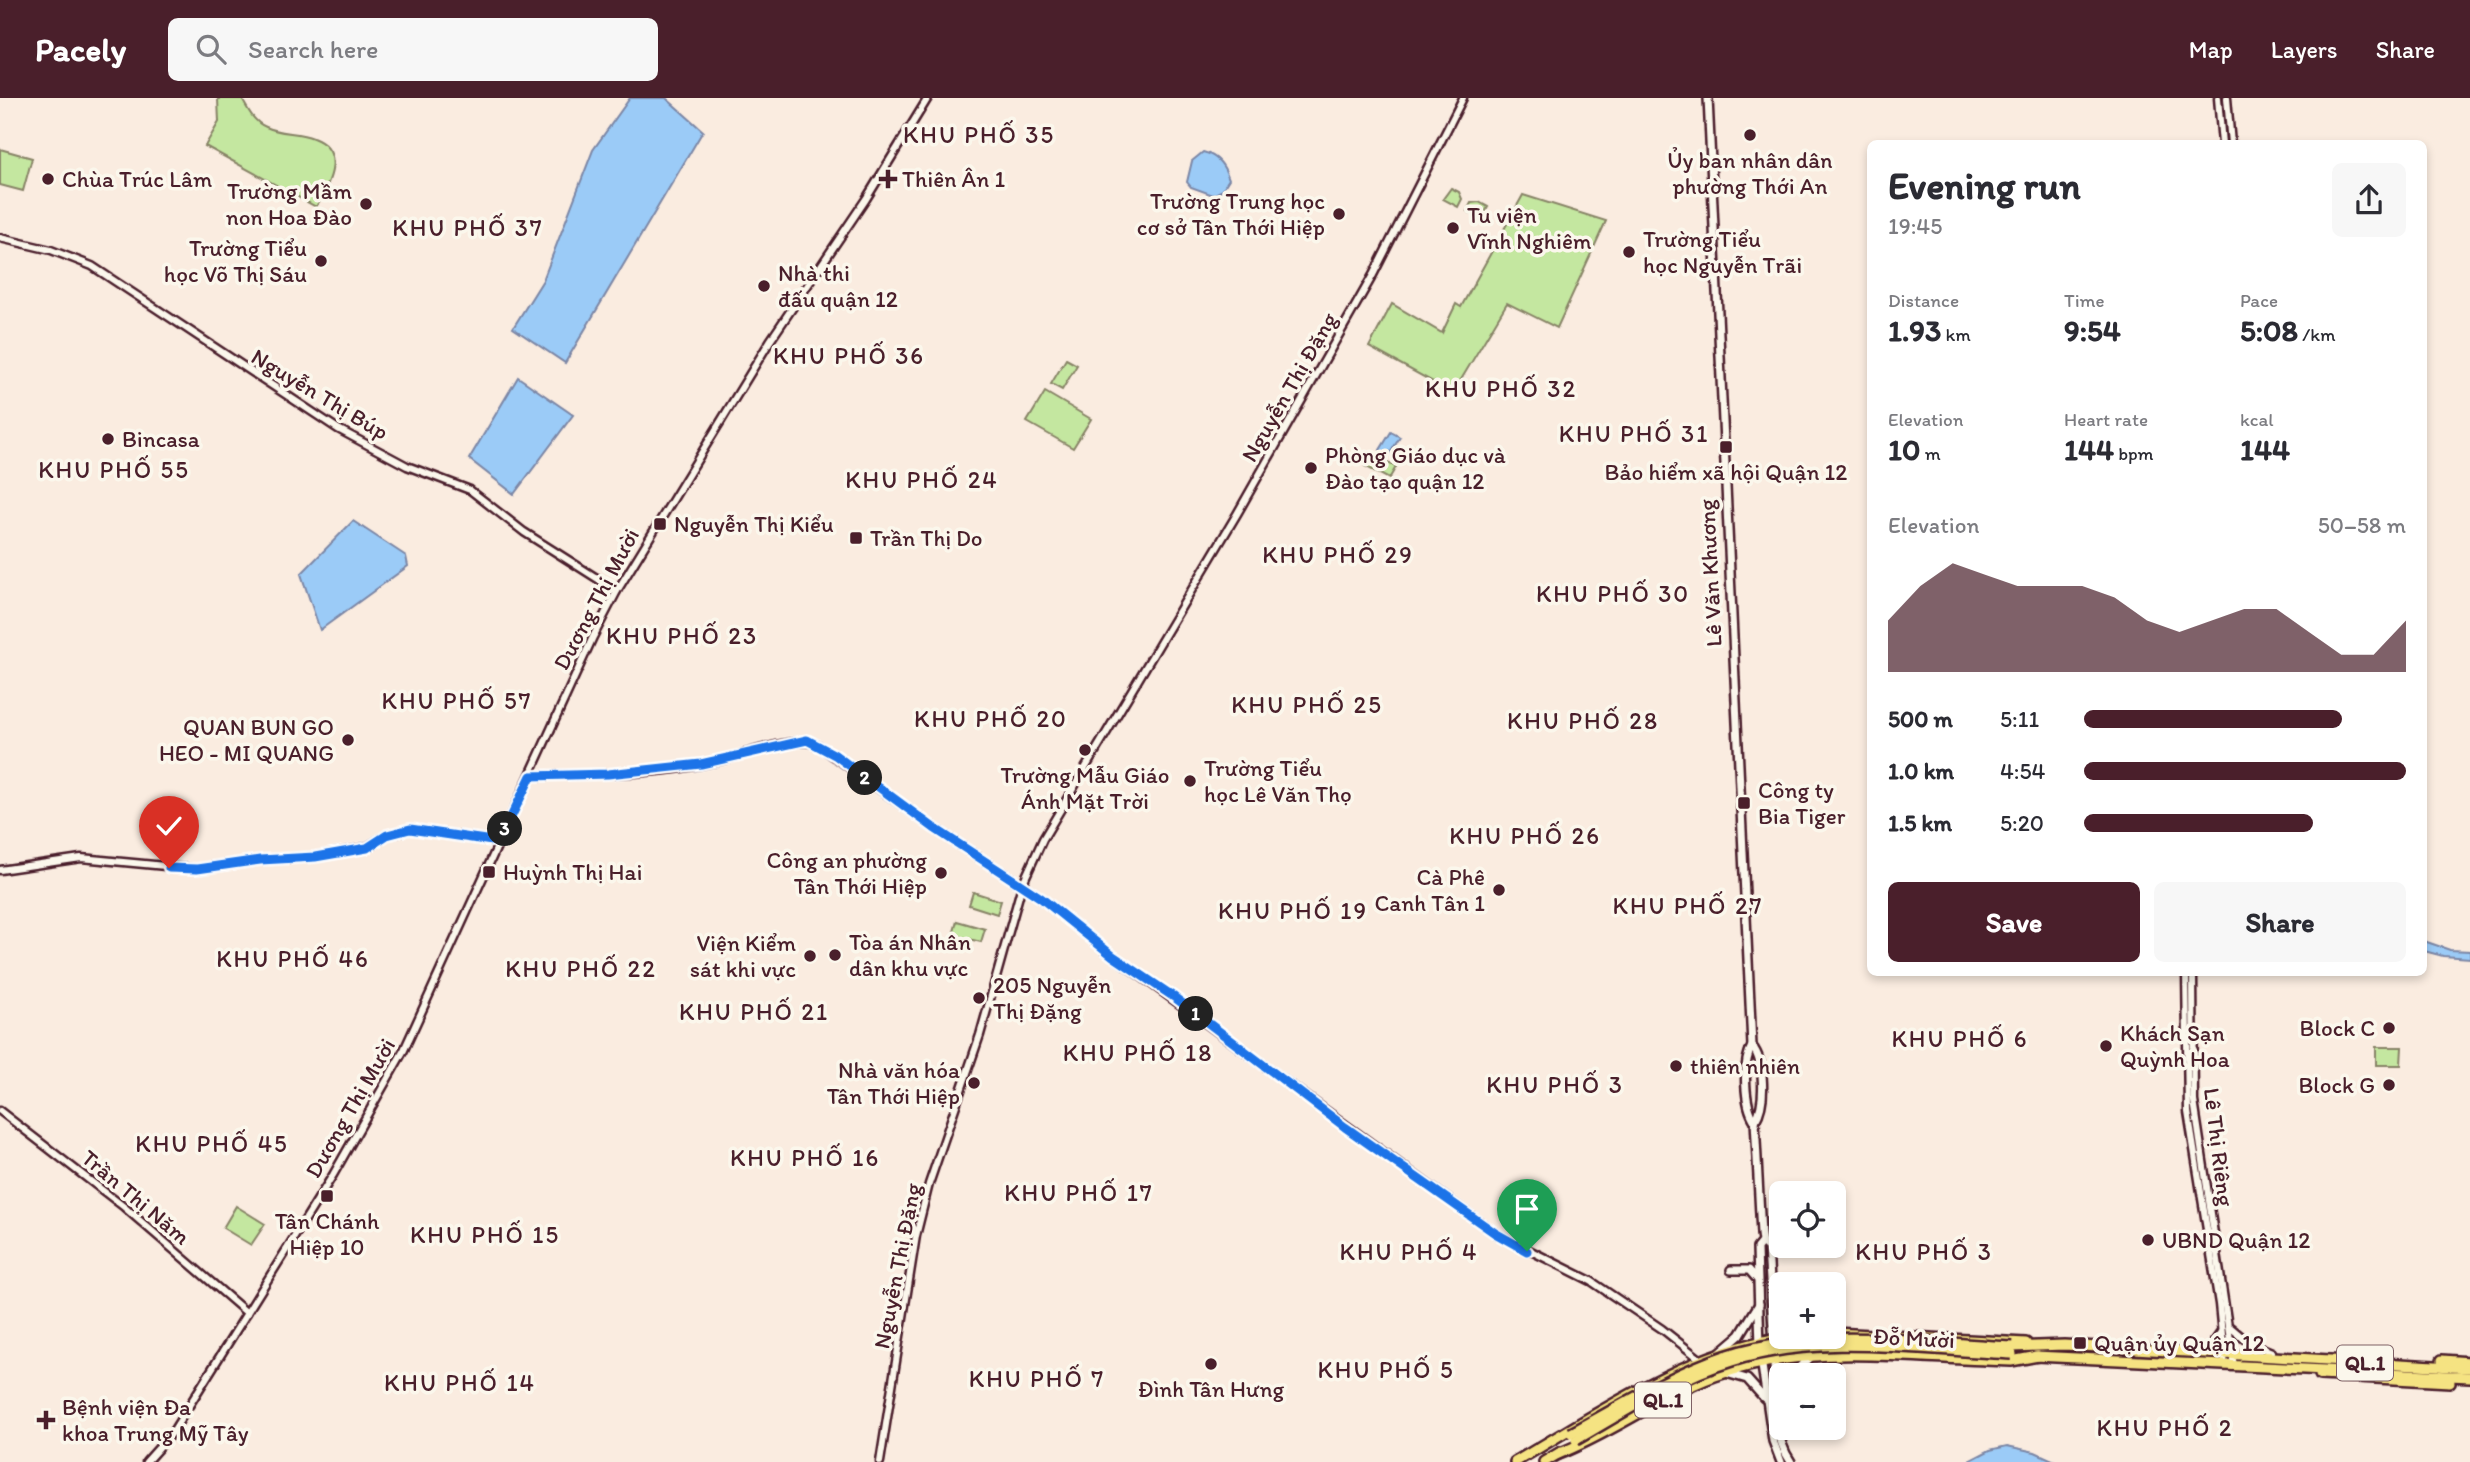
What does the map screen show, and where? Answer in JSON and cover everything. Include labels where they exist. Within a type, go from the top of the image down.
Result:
[{"type":"highway","name":"Đỗ Mười","points":[[1846,1333],[1997,1339],[2038,1345],[2470,1368]]},
{"type":"highway","name":"QL.1","points":[[1515,1462],[1589,1415],[1700,1359],[1769,1340]]},
{"type":"highway","name":"Đỗ Mười","points":[[2012,1350],[2038,1345]]},
{"type":"highway","points":[[1742,1346],[1747,1366]]},
{"type":"highway","name":"QL.1","points":[[1552,1440],[1574,1436],[1696,1374],[1768,1352],[1844,1346],[2012,1350]]},
{"type":"highway","points":[[1792,1349],[1793,1356]]},
{"type":"highway","name":"Đỗ Mười","points":[[2012,1350],[2038,1356],[2298,1371],[2470,1377]]},
{"type":"highway","name":"QL.1","points":[[2259,1357],[2272,1352],[2470,1362]]},
{"type":"highway","name":"Đỗ Mười","points":[[1544,1462],[1669,1397],[1725,1372],[1774,1359],[1815,1354],[2011,1361],[2038,1356]]},
{"type":"highway","name":"Đỗ Mười","points":[[2298,1371],[2334,1378],[2470,1383]]},
{"type":"highway","name":"Đỗ Mười","points":[[1558,1454],[1574,1436]]},
{"type":"main road","name":"Lê Văn Khương","points":[[1707,98],[1752,1046],[1747,1055],[1748,1111],[1755,1121],[1762,1242],[1768,1248],[1769,1272]]},
{"type":"main road","name":"Lê Văn Khương","points":[[1752,1046],[1759,1055],[1761,1111],[1755,1121]]},
{"type":"main road","name":"Lê Văn Khương","points":[[1762,1242],[1757,1248],[1764,1398],[1785,1460]]},
{"type":"main road","points":[[1731,1270],[1749,1270],[1759,1282]]},
{"type":"main road","points":[[1720,1352],[1740,1335],[1759,1303]]},
{"type":"main road","name":"Lê Văn Khương","points":[[1774,1349],[1774,1363]]},
{"type":"main road","points":[[1804,1363],[1815,1354]]},
{"type":"main road","points":[[1725,1372],[1747,1379],[1764,1398]]},
{"type":"main road","name":"Lê Văn Khương","points":[[1780,1440],[1785,1460]]},
{"type":"street","name":"Dương Thị Mười","points":[[146,1462],[172,1433],[247,1314],[333,1175],[404,1050],[593,637],[617,591],[763,352],[866,199],[928,98]]},
{"type":"street","name":"Nguyễn Thị Đặng","points":[[880,1462],[916,1236],[929,1184],[971,1065],[1003,961],[1022,885],[1043,839],[1237,514],[1373,275],[1463,98]]},
{"type":"street","points":[[2218,98],[2222,140]]},
{"type":"street","points":[[2227,98],[2231,140]]},
{"type":"street","name":"Nguyễn Thị Búp","points":[[0,238],[51,250],[92,266],[338,429],[407,466],[470,490],[524,532],[617,591]]},
{"type":"street","points":[[531,776],[608,774],[701,764],[807,740],[835,755],[934,828],[1022,885],[1345,1127],[1495,1233],[1591,1281],[1662,1329],[1700,1359]]},
{"type":"street","points":[[0,870],[81,858],[197,869],[260,860],[315,857],[367,848],[387,835],[410,829],[499,842]]},
{"type":"street","name":"Lê Thị Riêng","points":[[2186,976],[2188,1112],[2221,1330],[2229,1354]]},
{"type":"street","name":"Lê Thị Riêng","points":[[2193,976],[2194,1101],[2229,1325],[2229,1354],[2226,1366]]},
{"type":"street","name":"Trần Thị Năm","points":[[0,1111],[124,1207],[247,1314]]},
{"type":"street","points":[[2229,1325],[2248,1342],[2272,1352]]},
{"type":"street","points":[[2200,1352],[2211,1346],[2221,1330]]},
{"type":"green space","points":[[218,99],[242,99],[262,125],[277,131],[307,136],[324,144],[330,151],[332,170],[316,207],[205,146],[219,122]]},
{"type":"green space","points":[[0,149],[32,158],[23,191],[0,185]]},
{"type":"green space","points":[[1451,188],[1459,192],[1462,199],[1458,207],[1443,199]]},
{"type":"green space","points":[[1523,195],[1606,221],[1557,328],[1507,303],[1453,393],[1369,347],[1392,304],[1442,333],[1456,304],[1461,307]]},
{"type":"green space","points":[[1479,202],[1488,207],[1482,219],[1467,211],[1471,203]]},
{"type":"green space","points":[[1066,359],[1077,365],[1062,390],[1051,384]]},
{"type":"green space","points":[[1045,392],[1091,419],[1073,448],[1027,422]]},
{"type":"green space","points":[[1371,454],[1396,467],[1389,479],[1365,466]]},
{"type":"green space","points":[[973,892],[1001,901],[997,914],[969,905]]},
{"type":"green space","points":[[957,921],[985,929],[981,942],[953,935]]},
{"type":"green space","points":[[2376,1047],[2402,1047],[2401,1065],[2376,1065]]},
{"type":"green space","points":[[236,1206],[265,1224],[251,1245],[223,1228]]},
{"type":"water","points":[[630,98],[666,98],[703,131],[565,363],[513,328],[543,280],[593,150]]},
{"type":"water","points":[[1203,152],[1220,162],[1229,179],[1222,190],[1213,195],[1191,187],[1187,182],[1192,161]]},
{"type":"water","points":[[518,377],[573,415],[514,494],[469,459]]},
{"type":"water","points":[[1391,432],[1400,437],[1389,455],[1380,450]]},
{"type":"water","points":[[353,521],[406,556],[408,566],[320,630],[301,574]]},
{"type":"water","points":[[2427,942],[2450,950],[2470,951],[2470,958],[2427,952]]},
{"type":"water","points":[[2007,1446],[2035,1452],[2057,1462],[1967,1462],[1990,1450]]},
{"type":"place","name":"Ủy ban nhân dân phường Thới An","points":[[1750,135]]},
{"type":"place","name":"Chùa Trúc Lâm","points":[[48,179]]},
{"type":"place","name":"Thiên Ân 1","points":[[888,179]]},
{"type":"place","name":"Trường Mầm non Hoa Đào","points":[[366,204]]},
{"type":"place","name":"Trường Trung học cơ sở Tân Thới Hiệp","points":[[1339,214]]},
{"type":"place","name":"Tu viện Vĩnh Nghiêm","points":[[1453,228]]},
{"type":"place","name":"Trường Tiểu học Nguyễn Trãi","points":[[1629,252]]},
{"type":"place","name":"Trường Tiểu học Võ Thị Sáu","points":[[321,261]]},
{"type":"place","name":"Nhà thi đấu quận 12","points":[[764,286]]},
{"type":"place","name":"Bincasa","points":[[108,439]]},
{"type":"place","name":"Bảo hiểm xã hội Quận 12","points":[[1726,447]]},
{"type":"place","name":"Phòng Giáo dục và Đào tạo quận 12","points":[[1311,468]]},
{"type":"place","name":"Nguyễn Thị Kiểu","points":[[660,524]]},
{"type":"place","name":"Trần Thị Do","points":[[856,538]]},
{"type":"place","name":"QUAN BUN GO HEO - MI QUANG","points":[[348,740]]},
{"type":"place","name":"Trường Mẫu Giáo Ánh Mặt Trời","points":[[1085,750]]},
{"type":"place","name":"Trường Tiểu học Lê Văn Thọ","points":[[1190,781]]},
{"type":"place","name":"Công ty Bia Tiger","points":[[1744,803]]},
{"type":"place","name":"Huỳnh Thị Hai","points":[[489,872]]},
{"type":"place","name":"Công an phường Tân Thới Hiệp","points":[[941,873]]},
{"type":"place","name":"Cà Phê Canh Tân 1","points":[[1499,890]]},
{"type":"place","name":"Tòa án Nhân dân khu vực","points":[[835,955]]},
{"type":"place","name":"Viện Kiểm sát khi vực","points":[[810,956]]},
{"type":"place","name":"205 Nguyễn Thị Đặng","points":[[979,998]]},
{"type":"place","name":"Block C","points":[[2389,1028]]},
{"type":"place","name":"Khách Sạn Quỳnh Hoa","points":[[2106,1046]]},
{"type":"place","name":"thiên nhiên","points":[[1676,1066]]},
{"type":"place","name":"Nhà văn hóa Tân Thới Hiệp","points":[[974,1083]]},
{"type":"place","name":"Block G","points":[[2389,1085]]},
{"type":"place","name":"Tân Chánh Hiệp 10","points":[[327,1196]]},
{"type":"place","name":"UBND Quận 12","points":[[2148,1240]]},
{"type":"place","name":"Quận ủy Quận 12","points":[[2080,1343]]},
{"type":"place","name":"Đình Tân Hưng","points":[[1211,1364]]},
{"type":"place","name":"Bệnh viện Đa khoa Trung Mỹ Tây","points":[[46,1420]]},
{"type":"district","name":"KHU PHỐ 35","points":[[979,135]]},
{"type":"district","name":"KHU PHỐ 37","points":[[468,228]]},
{"type":"district","name":"KHU PHỐ 36","points":[[849,356]]},
{"type":"district","name":"KHU PHỐ 32","points":[[1501,389]]},
{"type":"district","name":"KHU PHỐ 31","points":[[1634,434]]},
{"type":"district","name":"KHU PHỐ 55","points":[[114,470]]},
{"type":"district","name":"KHU PHỐ 24","points":[[922,480]]},
{"type":"district","name":"KHU PHỐ 29","points":[[1338,555]]},
{"type":"district","name":"KHU PHỐ 30","points":[[1613,594]]},
{"type":"district","name":"KHU PHỐ 23","points":[[682,636]]},
{"type":"district","name":"KHU PHỐ 57","points":[[457,701]]},
{"type":"district","name":"KHU PHỐ 25","points":[[1307,705]]},
{"type":"district","name":"KHU PHỐ 20","points":[[991,719]]},
{"type":"district","name":"KHU PHỐ 28","points":[[1583,721]]},
{"type":"district","name":"KHU PHỐ 26","points":[[1525,836]]},
{"type":"district","name":"KHU PHỐ 27","points":[[1688,906]]},
{"type":"district","name":"KHU PHỐ 19","points":[[1293,911]]},
{"type":"district","name":"KHU PHỐ 46","points":[[293,959]]},
{"type":"district","name":"KHU PHỐ 22","points":[[581,969]]},
{"type":"district","name":"KHU PHỐ 21","points":[[754,1012]]},
{"type":"district","name":"KHU PHỐ 6","points":[[1960,1039]]},
{"type":"district","name":"KHU PHỐ 18","points":[[1138,1053]]},
{"type":"district","name":"KHU PHỐ 3","points":[[1555,1085]]},
{"type":"district","name":"KHU PHỐ 45","points":[[212,1144]]},
{"type":"district","name":"KHU PHỐ 16","points":[[805,1158]]},
{"type":"district","name":"KHU PHỐ 17","points":[[1079,1193]]},
{"type":"district","name":"KHU PHỐ 15","points":[[485,1235]]},
{"type":"district","name":"KHU PHỐ 4","points":[[1409,1252]]},
{"type":"district","name":"KHU PHỐ 3","points":[[1924,1252]]},
{"type":"district","name":"KHU PHỐ 5","points":[[1386,1370]]},
{"type":"district","name":"KHU PHỐ 7","points":[[1037,1379]]},
{"type":"district","name":"KHU PHỐ 14","points":[[460,1383]]},
{"type":"district","name":"KHU PHỐ 2","points":[[2165,1428]]},
{"type":"route","points":[[169,868],[197,869],[260,860],[315,857],[367,848],[387,835],[410,829],[499,842],[531,776],[608,774],[710,763],[807,740],[835,755],[934,828],[1041,898],[1113,956],[1174,997],[1345,1127],[1495,1233],[1527,1251]]}]
